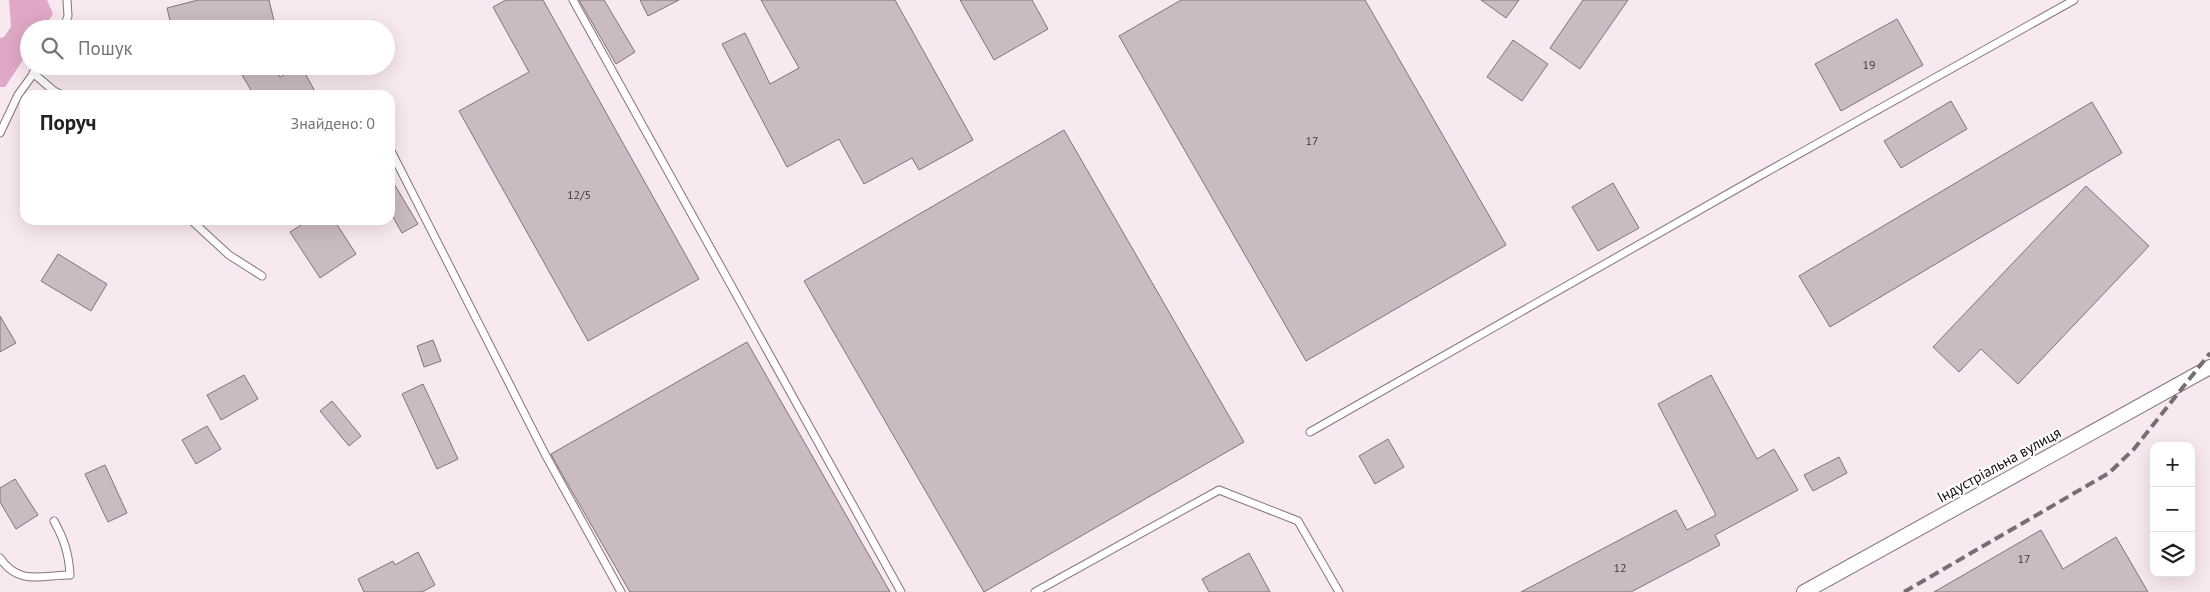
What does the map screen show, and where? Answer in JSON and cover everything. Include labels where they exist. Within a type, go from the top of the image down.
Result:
[{"type":"street","name":"Індустріальна вулиця","points":[[1804,592],[2210,367]]},
{"type":"lane","points":[[66,20],[67,0]]},
{"type":"lane","points":[[573,0],[901,592]]},
{"type":"lane","points":[[1310,432],[1754,179],[2074,0]]},
{"type":"lane","points":[[21,90],[32,75]]},
{"type":"lane","points":[[35,75],[53,90]]},
{"type":"lane","points":[[0,133],[20,92]]},
{"type":"lane","points":[[395,158],[545,454],[621,592]]},
{"type":"lane","points":[[196,225],[229,255],[262,276]]},
{"type":"lane","points":[[1035,592],[1220,490],[1298,521],[1339,592]]},
{"type":"lane","points":[[0,558],[6,567],[18,574],[38,578],[70,575],[69,557],[64,539],[54,521]]},
{"type":"shaded area","points":[[9,0],[47,0],[53,14],[49,20],[20,20],[20,64],[5,87],[0,87],[0,38],[4,37],[11,27]]},
{"type":"building","points":[[198,0],[269,0],[274,20],[170,20],[167,8]]},
{"type":"building","points":[[506,0],[543,0],[699,279],[588,341],[459,111],[529,72],[493,7]]},
{"type":"building","points":[[579,0],[604,0],[635,52],[616,64]]},
{"type":"building","points":[[640,0],[679,0],[648,16]]},
{"type":"building","points":[[761,0],[895,0],[973,140],[919,170],[912,158],[864,184],[839,139],[787,167],[722,44],[745,33],[770,84],[799,68]]},
{"type":"building","points":[[960,0],[1032,0],[1048,29],[994,60]]},
{"type":"building","points":[[1181,0],[1365,0],[1506,245],[1306,361],[1119,36]]},
{"type":"building","points":[[1481,0],[1519,0],[1506,18]]},
{"type":"building","points":[[1583,0],[1628,0],[1580,69],[1550,48]]},
{"type":"building","points":[[1897,19],[1923,65],[1841,111],[1815,64]]},
{"type":"building","points":[[1513,40],[1548,64],[1522,101],[1487,77]]},
{"type":"building","points":[[242,75],[279,75],[280,77],[284,75],[306,75],[314,90],[251,90]]},
{"type":"building","points":[[1951,101],[1967,129],[1901,168],[1884,141]]},
{"type":"building","points":[[2092,102],[2122,153],[1830,327],[1799,276]]},
{"type":"building","points":[[1064,130],[1244,442],[984,592],[804,281]]},
{"type":"building","points":[[1613,183],[1639,228],[1598,251],[1572,207]]},
{"type":"building","points":[[395,185],[418,224],[402,233],[395,221]]},
{"type":"building","points":[[2086,186],[2149,246],[2018,384],[1981,349],[1959,372],[1933,347]]},
{"type":"building","points":[[301,225],[337,225],[356,254],[320,278],[290,232]]},
{"type":"building","points":[[58,254],[107,284],[91,311],[41,281]]},
{"type":"building","points":[[0,316],[16,343],[0,352]]},
{"type":"building","points":[[433,340],[441,361],[424,367],[417,346]]},
{"type":"building","points":[[747,342],[890,592],[630,592],[559,469],[551,454]]},
{"type":"building","points":[[244,375],[258,399],[221,420],[207,395]]},
{"type":"building","points":[[1711,375],[1757,459],[1774,449],[1798,490],[1715,535],[1720,545],[1631,592],[1521,592],[1676,510],[1687,530],[1716,515],[1658,404]]},
{"type":"building","points":[[423,384],[458,459],[437,469],[402,394]]},
{"type":"building","points":[[332,401],[361,436],[349,446],[320,411]]},
{"type":"building","points":[[207,426],[221,449],[196,464],[182,440]]},
{"type":"building","points":[[1388,439],[1404,467],[1375,484],[1359,456]]},
{"type":"building","points":[[1839,457],[1847,473],[1813,491],[1804,475]]},
{"type":"building","points":[[105,465],[127,513],[108,522],[85,474]]},
{"type":"building","points":[[15,479],[38,515],[16,529],[0,502],[0,488]]},
{"type":"building","points":[[2041,530],[2063,569],[2116,537],[2148,592],[1934,592]]},
{"type":"building","points":[[418,552],[435,585],[422,592],[364,592],[358,579],[393,561],[395,565]]},
{"type":"building","points":[[1249,553],[1270,592],[1209,592],[1202,579]]},
{"type":"railway","points":[[1904,592],[2109,473],[2134,449],[2210,353]]}]
